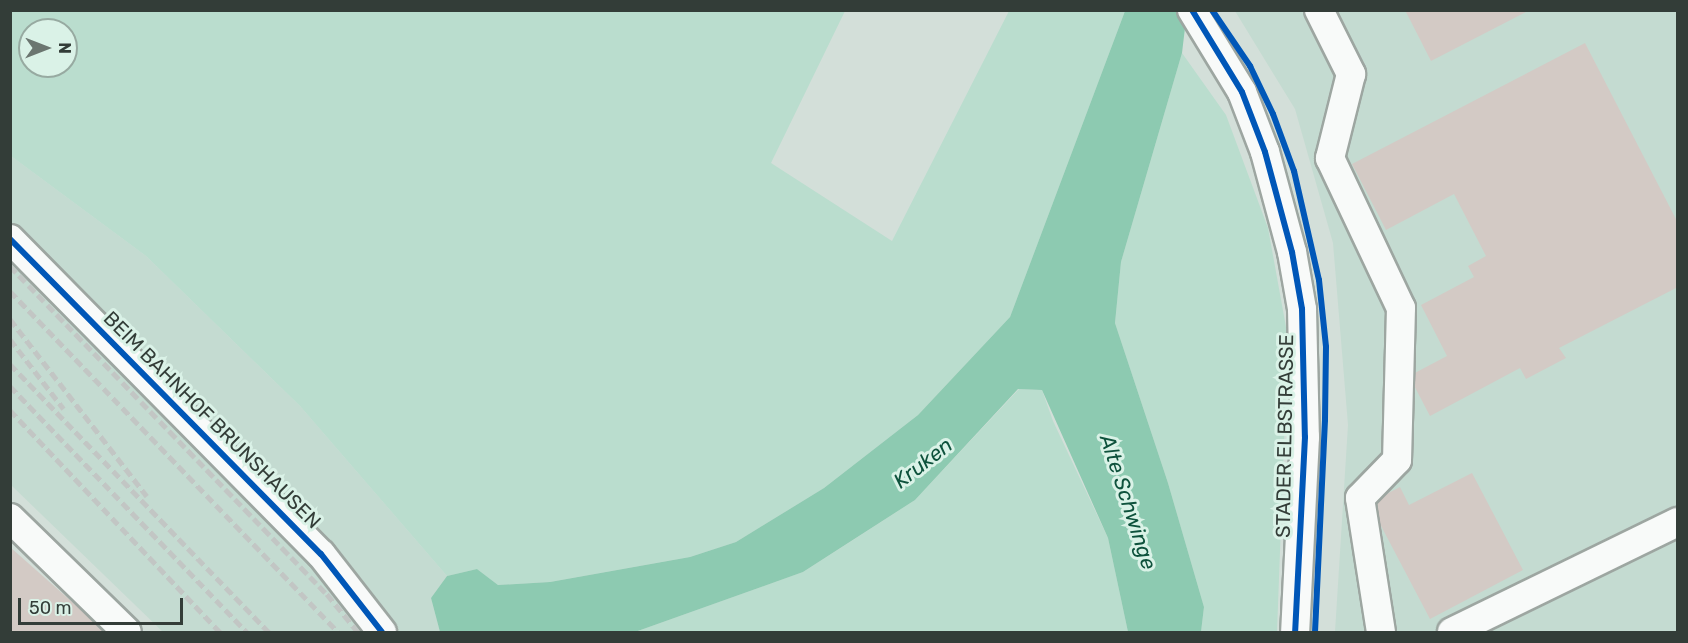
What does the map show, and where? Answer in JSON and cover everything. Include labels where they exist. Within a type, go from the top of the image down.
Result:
[{"type":"street","points":[[1319,10],[1351,74],[1329,158],[1401,308],[1397,460],[1360,498],[1381,633]]},
{"type":"street","name":"STADER ELBSTRASSE","points":[[1197,17],[1242,92],[1265,152],[1302,309],[1305,437],[1295,633]]},
{"type":"street","name":"BEIM BAHNHOF BRUNSHAUSEN","points":[[10,238],[321,554],[382,633]]},
{"type":"street","points":[[10,518],[127,633]]},
{"type":"street","points":[[1452,633],[1677,522]]},
{"type":"shaded area","points":[[11,11],[845,11],[771,163],[892,241],[1009,11],[1125,11],[1010,317],[918,415],[824,488],[736,542],[690,557],[550,582],[498,585],[477,569],[447,576],[300,406],[146,256],[11,156]]},
{"type":"shaded area","points":[[1235,11],[1677,11],[1677,632],[1335,632],[1348,425],[1333,243],[1295,109]]},
{"type":"shaded area","points":[[1182,53],[1226,115],[1268,228],[1288,338],[1277,632],[1201,632],[1204,607],[1168,483],[1115,323],[1121,262]]},
{"type":"shaded area","points":[[11,156],[146,256],[300,406],[447,576],[431,598],[440,632],[163,632],[11,485]]},
{"type":"shaded area","points":[[1019,389],[1042,390],[1053,421],[1108,538],[1128,632],[635,632],[803,572],[915,500]]},
{"type":"water","points":[[1125,11],[1187,11],[1182,53],[1121,262],[1115,323],[1168,483],[1204,607],[1201,632],[1128,632],[1108,538],[1042,390],[1018,389],[915,500],[803,572],[635,632],[440,632],[431,598],[447,576],[477,569],[498,585],[550,582],[690,557],[736,542],[824,488],[918,415],[1010,317]]},
{"type":"building","points":[[1405,10],[1530,10],[1431,61]]},
{"type":"building","points":[[1585,43],[1678,223],[1678,287],[1559,348],[1566,358],[1526,379],[1520,368],[1430,416],[1409,376],[1447,356],[1421,305],[1474,277],[1468,266],[1486,256],[1454,194],[1386,230],[1352,164]]},
{"type":"building","points":[[1472,473],[1523,570],[1430,619],[1369,503],[1400,487],[1409,505]]},
{"type":"building","points":[[10,547],[106,632],[10,632]]},
{"type":"railway","points":[[10,266],[327,594],[358,632]]},
{"type":"railway","points":[[10,291],[338,632]]},
{"type":"railway","points":[[10,319],[147,496]]},
{"type":"railway","points":[[10,339],[64,409]]},
{"type":"railway","points":[[10,364],[269,632]]},
{"type":"railway","points":[[10,386],[247,632]]},
{"type":"railway","points":[[10,410],[220,632]]},
{"type":"cycle path","points":[[1192,10],[1242,92],[1265,152],[1292,252],[1302,309],[1305,437],[1295,632]]},
{"type":"cycle path","points":[[1212,10],[1250,66],[1273,114],[1294,171],[1319,280],[1326,347],[1325,420],[1315,632]]},
{"type":"cycle path","points":[[10,239],[321,554],[382,632]]},
{"type":"water label","name":"Kruken","points":[[923,463]]},
{"type":"water label","name":"Alte Schwinge","points":[[1128,502]]}]
